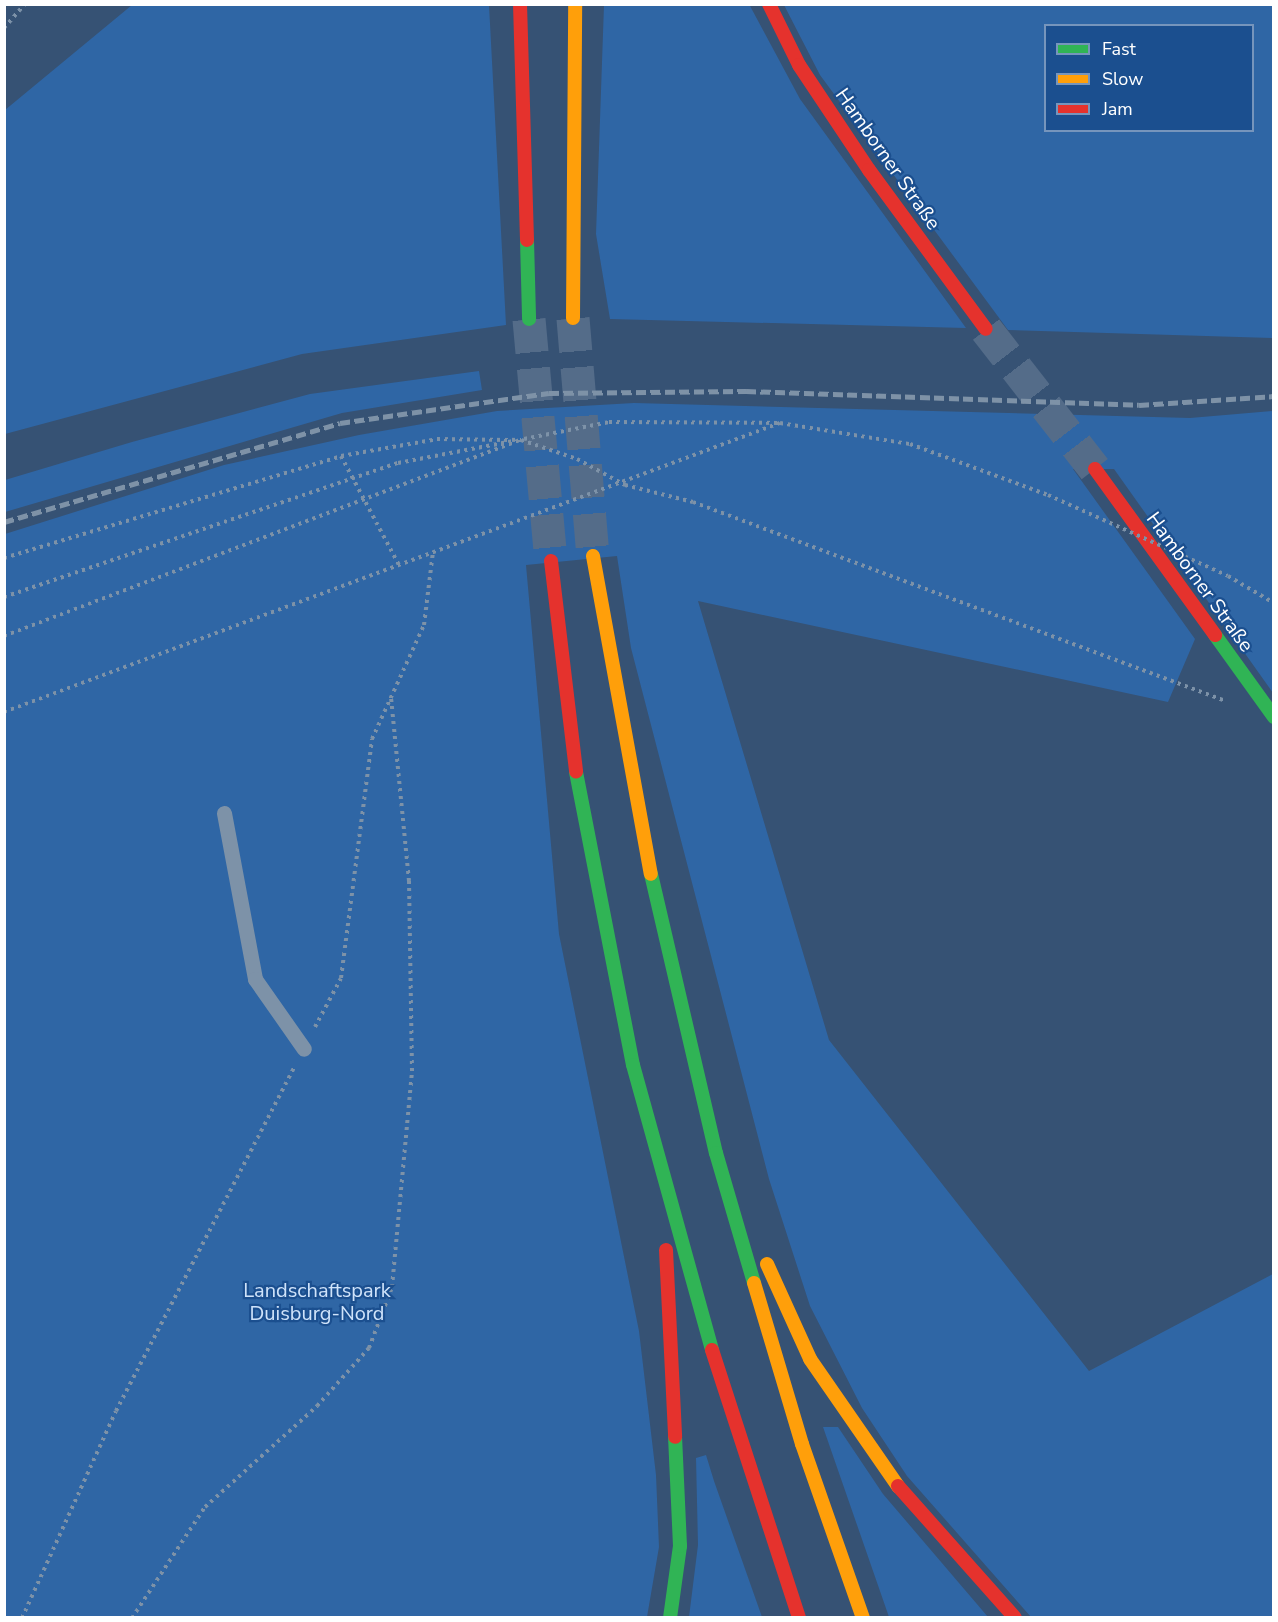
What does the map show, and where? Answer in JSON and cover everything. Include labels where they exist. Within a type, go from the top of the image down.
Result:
[{"type":"main road","points":[[520,4],[529,319]]},
{"type":"main road","points":[[573,318],[575,4]]},
{"type":"main road","name":"Hamborner Straße","points":[[769,4],[799,64],[856,151],[986,328]]},
{"type":"main road","name":"Hamborner Straße","points":[[1095,469],[1274,717]]},
{"type":"main road","points":[[593,556],[665,948],[716,1153],[802,1444],[863,1617]]},
{"type":"main road","points":[[551,561],[560,663],[600,916],[658,1162],[745,1465],[799,1617]]},
{"type":"main road","points":[[716,1153],[810,1359],[894,1482],[1015,1617]]},
{"type":"main road","points":[[658,1162],[680,1483],[680,1546],[670,1617]]},
{"type":"lane","points":[[224,813],[255,979],[304,1049]]},
{"type":"path","points":[[4,28],[25,4]]},
{"type":"path","points":[[4,597],[353,478],[463,447],[521,440],[609,422],[780,423],[910,444],[1048,495],[1228,576],[1274,603]]},
{"type":"path","points":[[4,712],[433,552],[625,485],[780,423]]},
{"type":"path","points":[[4,558],[341,456],[437,439],[521,440],[577,459],[625,485],[693,502],[1216,698]]},
{"type":"path","points":[[4,636],[521,440]]},
{"type":"path","points":[[341,456],[399,565]]},
{"type":"path","points":[[22,1617],[116,1411],[341,978],[372,739],[424,625],[433,552]]},
{"type":"path","points":[[132,1617],[205,1507],[317,1406],[369,1348],[392,1287],[412,1071],[409,881],[391,697]]},
{"type":"green space","points":[[749,4],[800,99],[966,328],[610,319],[596,234],[604,5]]},
{"type":"green space","points":[[132,5],[489,5],[506,325],[302,354],[5,434],[5,110]]},
{"type":"green space","points":[[784,5],[1273,5],[1273,338],[1008,330],[820,75]]},
{"type":"green space","points":[[479,371],[482,390],[342,413],[5,512],[5,480],[132,442],[310,394]]},
{"type":"green space","name":"Landschaftspark Duisburg-Nord","points":[[634,403],[1190,418],[1273,411],[1273,693],[1114,469],[1073,469],[1195,639],[1168,702],[698,601],[829,1040],[1089,1371],[1273,1274],[1273,1617],[1031,1617],[907,1476],[862,1408],[810,1306],[769,1179],[631,648],[617,556],[526,565],[559,934],[639,1331],[656,1475],[659,1547],[647,1617],[5,1618],[5,534],[224,465],[359,435],[497,411]]},
{"type":"green space","points":[[823,1427],[838,1427],[883,1494],[988,1617],[889,1617]]},
{"type":"green space","points":[[706,1455],[762,1617],[689,1617],[698,1545],[696,1458]]},
{"type":"tunnel","points":[[573,318],[593,556]]},
{"type":"tunnel","points":[[529,319],[551,561]]},
{"type":"tunnel","points":[[986,329],[1095,469]]},
{"type":"railway","points":[[4,522],[340,423],[549,393],[746,391],[1139,405],[1274,396]]},
{"type":"traffic: fast","points":[[527,240],[529,319]]},
{"type":"traffic: fast","points":[[1215,635],[1274,717]]},
{"type":"traffic: fast","points":[[576,772],[633,1065],[712,1350]]},
{"type":"traffic: fast","points":[[651,874],[716,1153],[754,1283]]},
{"type":"traffic: fast","points":[[670,1618],[680,1546],[675,1437]]},
{"type":"traffic: slow","points":[[573,318],[575,4]]},
{"type":"traffic: slow","points":[[593,556],[651,874]]},
{"type":"traffic: slow","points":[[767,1264],[810,1359],[898,1486]]},
{"type":"traffic: slow","points":[[754,1283],[802,1444],[863,1618]]},
{"type":"traffic: jam","points":[[520,4],[527,240]]},
{"type":"traffic: jam","points":[[769,4],[799,65],[869,170],[986,329]]},
{"type":"traffic: jam","points":[[1095,469],[1215,635]]},
{"type":"traffic: jam","points":[[551,561],[576,772]]},
{"type":"traffic: jam","points":[[666,1250],[675,1437]]},
{"type":"traffic: jam","points":[[712,1350],[799,1618]]},
{"type":"traffic: jam","points":[[898,1486],[1015,1618]]}]
